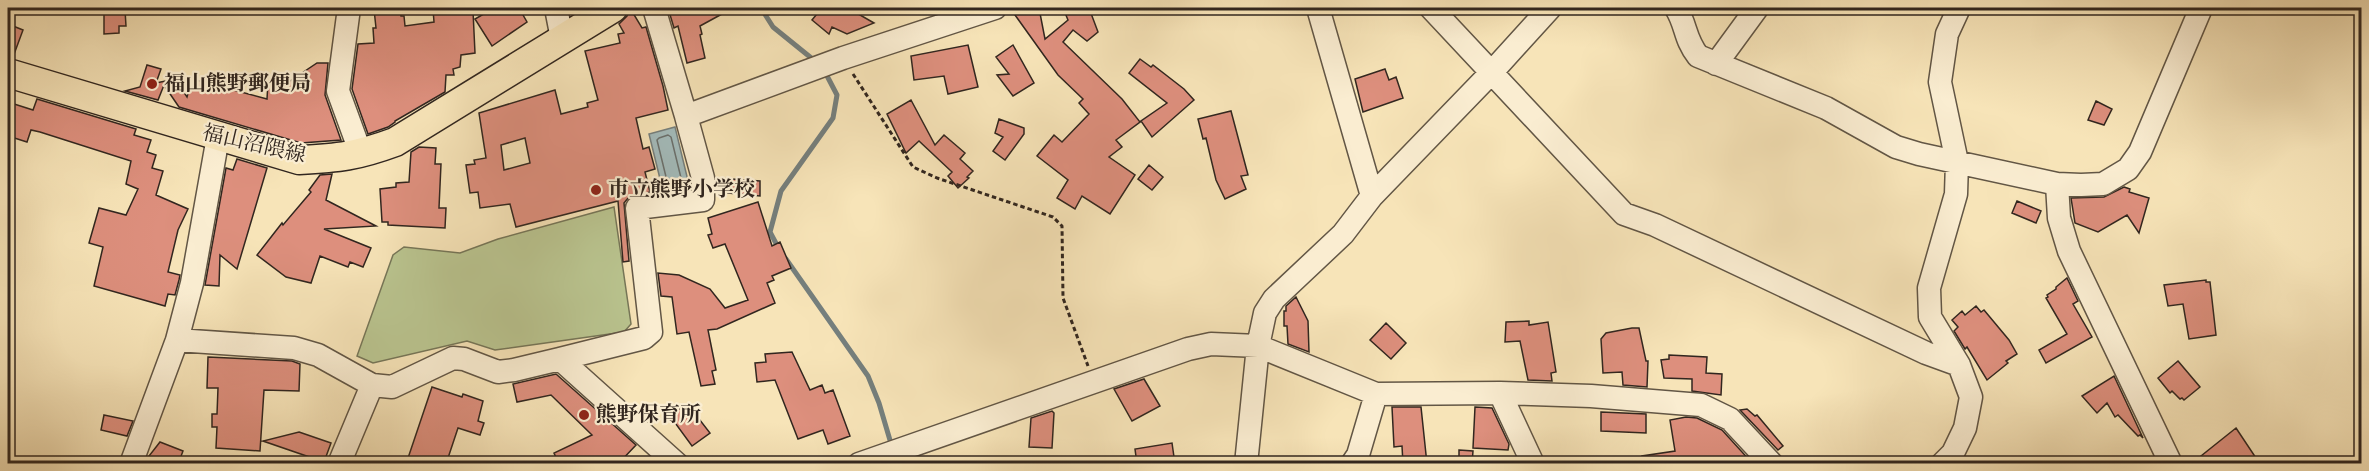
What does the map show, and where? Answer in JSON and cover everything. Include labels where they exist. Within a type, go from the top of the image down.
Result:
[{"type":"main road","name":"福山沼隈線","points":[[8,73],[299,160],[340,158],[361,154],[395,142],[613,8]]},
{"type":"street","points":[[349,8],[338,92],[361,154]]},
{"type":"street","points":[[556,8],[562,39]]},
{"type":"street","points":[[177,340],[294,348],[318,355],[372,385],[392,387],[453,358],[465,359],[498,372],[644,338],[651,332],[637,208],[703,200],[703,178],[654,8]]},
{"type":"street","points":[[686,116],[843,58],[995,8]]},
{"type":"street","points":[[1318,8],[1372,196]]},
{"type":"street","points":[[1431,8],[1624,214],[1655,225],[1926,353],[1959,365]]},
{"type":"street","points":[[1246,464],[1258,346],[1265,313],[1274,299],[1343,234],[1372,196],[1491,73],[1550,8]]},
{"type":"street","points":[[1676,8],[1681,17],[1688,43],[1698,56],[1826,108],[1896,147],[2057,183],[2081,186],[2103,184],[2128,169],[2140,152],[2201,8]]},
{"type":"street","points":[[1716,64],[1757,8]]},
{"type":"street","points":[[1942,464],[1953,453],[1965,428],[1971,398],[1959,365],[1929,317],[1929,288],[1956,194],[1958,162],[1940,82],[1947,34],[1959,8]]},
{"type":"street","points":[[131,464],[177,340],[192,283],[218,137]]},
{"type":"street","points":[[2057,183],[2059,218],[2069,251],[2171,464]]},
{"type":"street","points":[[865,462],[1188,349],[1211,344],[1258,346],[1376,394],[1500,393],[1591,396],[1701,405],[1730,418],[1772,464]]},
{"type":"street","points":[[560,359],[677,464]]},
{"type":"street","points":[[339,464],[372,385]]},
{"type":"street","points":[[1500,393],[1533,464]]},
{"type":"street","points":[[1352,464],[1358,455],[1376,394]]},
{"type":"path","points":[[843,58],[913,167],[937,178],[1053,217],[1062,226],[1063,298],[1074,333],[1095,381]]},
{"type":"green space","points":[[614,207],[631,324],[624,332],[495,350],[467,341],[373,363],[357,356],[393,255],[404,247],[460,253],[498,239]]},
{"type":"water","points":[[675,127],[690,189],[664,195],[649,134]]},
{"type":"building","points":[[104,8],[125,10],[126,26],[119,26],[119,33],[104,34]]},
{"type":"building","points":[[400,8],[405,26],[434,22],[433,9],[464,8],[464,12],[473,11],[475,53],[461,55],[460,67],[453,69],[454,75],[446,75],[445,92],[388,127],[368,134],[352,89],[358,44],[374,43],[373,28],[376,28],[374,9]]},
{"type":"building","points":[[494,8],[519,8],[527,22],[492,46],[475,19]]},
{"type":"building","points":[[630,8],[642,28],[646,27],[668,110],[636,118],[643,149],[649,147],[655,169],[645,172],[650,192],[629,197],[624,203],[629,261],[623,262],[618,201],[516,227],[510,204],[480,208],[478,192],[470,193],[466,165],[475,164],[474,160],[486,158],[479,113],[555,90],[561,114],[588,107],[587,103],[598,100],[585,51],[620,43],[618,34],[624,33],[619,24],[627,16]],"holes":[[[525,138],[530,163],[504,170],[501,145]]]},
{"type":"building","points":[[668,8],[733,8],[700,26],[705,58],[687,63],[678,26],[674,28]]},
{"type":"building","points":[[848,8],[874,23],[847,34],[832,27],[829,34],[812,20],[821,9]]},
{"type":"building","points":[[1010,8],[1039,8],[1045,39],[1068,20],[1063,8],[1089,8],[1098,32],[1087,41],[1073,30],[1063,42],[1122,99],[1140,122],[1116,140],[1122,147],[1109,157],[1135,175],[1110,214],[1082,196],[1075,209],[1057,198],[1068,180],[1037,156],[1054,135],[1062,142],[1089,114],[1079,103],[1083,99],[1058,75]]},
{"type":"building","points":[[8,24],[23,30],[13,57],[8,57]]},
{"type":"building","points":[[968,45],[978,87],[948,94],[944,76],[914,80],[911,56]]},
{"type":"building","points":[[1013,45],[1034,83],[1013,96],[997,75],[1009,74],[996,57]]},
{"type":"building","points":[[1140,59],[1151,67],[1153,65],[1184,89],[1194,100],[1152,137],[1141,121],[1167,103],[1129,73]]},
{"type":"building","points":[[317,63],[328,63],[325,95],[341,140],[301,143],[179,107],[164,85],[158,100],[125,91],[140,87],[147,65],[161,69],[156,83],[175,79],[187,97],[192,79],[267,99],[268,82],[287,83]]},
{"type":"building","points":[[1385,69],[1389,80],[1396,77],[1403,98],[1363,112],[1355,79]]},
{"type":"building","points":[[37,99],[136,129],[134,135],[151,140],[147,152],[156,155],[152,168],[163,171],[156,195],[188,209],[178,230],[168,272],[180,275],[179,280],[175,295],[168,294],[165,306],[94,286],[103,247],[89,243],[99,208],[126,215],[138,189],[126,184],[131,161],[31,130],[27,142],[8,136],[8,102],[33,110]]},
{"type":"building","points":[[911,100],[935,145],[944,135],[965,153],[960,159],[973,171],[958,188],[948,176],[952,172],[919,141],[906,153],[887,114]]},
{"type":"building","points":[[2096,101],[2112,109],[2104,125],[2088,120]]},
{"type":"building","points":[[1231,111],[1248,175],[1241,176],[1246,189],[1225,199],[1216,180],[1206,138],[1203,139],[1198,119]]},
{"type":"building","points":[[999,119],[1024,128],[1024,134],[1005,160],[993,151],[1003,137],[995,133]]},
{"type":"building","points":[[419,147],[436,148],[435,164],[441,164],[439,208],[446,208],[445,228],[388,225],[388,222],[382,222],[380,189],[396,187],[396,183],[409,182],[411,152]]},
{"type":"building","points":[[237,159],[267,168],[237,269],[220,255],[219,286],[205,285],[226,168],[233,170]]},
{"type":"building","points":[[1149,165],[1163,177],[1152,190],[1138,179]]},
{"type":"building","points":[[332,174],[326,200],[376,226],[324,229],[371,248],[363,267],[350,262],[348,267],[320,256],[311,283],[286,277],[257,255],[282,223],[283,225],[311,192],[309,190],[320,175]]},
{"type":"building","points":[[717,178],[760,181],[760,196],[717,192]]},
{"type":"building","points":[[2124,187],[2130,189],[2129,192],[2149,198],[2139,233],[2127,215],[2098,232],[2075,223],[2071,198],[2104,197]]},
{"type":"building","points":[[2017,201],[2041,211],[2036,223],[2012,213]]},
{"type":"building","points":[[758,202],[772,246],[780,242],[791,268],[772,276],[774,280],[767,283],[775,303],[717,329],[708,330],[716,370],[712,371],[715,384],[701,386],[689,332],[677,334],[672,297],[661,296],[658,273],[679,275],[710,289],[725,308],[748,300],[725,244],[713,248],[708,235],[712,234],[708,218]]},
{"type":"building","points":[[2067,278],[2078,301],[2073,304],[2092,337],[2046,363],[2039,350],[2067,334],[2046,298]]},
{"type":"building","points":[[2206,280],[2210,282],[2216,335],[2189,339],[2183,304],[2168,306],[2164,285]]},
{"type":"building","points":[[1296,297],[1308,321],[1309,352],[1288,344],[1287,326],[1284,326],[1284,311]]},
{"type":"building","points":[[1976,306],[1981,312],[1984,310],[2009,340],[2017,354],[2006,361],[2008,363],[1987,380],[1967,347],[1965,349],[1954,331],[1958,327],[1952,320],[1962,311],[1965,315]]},
{"type":"building","points":[[1529,321],[1529,325],[1548,322],[1556,372],[1551,373],[1552,381],[1528,380],[1520,341],[1505,342],[1506,322]]},
{"type":"building","points":[[1386,323],[1406,343],[1391,359],[1370,340]]},
{"type":"building","points":[[1639,328],[1646,361],[1648,361],[1647,387],[1623,385],[1622,372],[1603,373],[1601,339],[1606,333]]},
{"type":"building","points":[[792,352],[810,390],[822,385],[825,393],[833,390],[850,436],[828,444],[823,430],[798,439],[775,380],[757,382],[755,363],[766,362],[765,354]]},
{"type":"building","points":[[1669,355],[1707,357],[1706,373],[1722,374],[1721,395],[1692,391],[1692,379],[1664,378],[1661,360],[1669,359]]},
{"type":"building","points":[[208,357],[292,361],[300,364],[299,391],[264,390],[260,451],[216,448],[217,427],[212,427],[212,414],[217,414],[218,388],[207,388]]},
{"type":"building","points":[[2178,361],[2200,387],[2184,400],[2172,391],[2170,393],[2158,378]]},
{"type":"building","points":[[556,374],[636,445],[618,464],[559,464],[554,453],[592,435],[551,395],[517,402],[513,384]]},
{"type":"building","points":[[2114,376],[2143,438],[2138,436],[2118,415],[2115,417],[2107,403],[2097,413],[2082,396]]},
{"type":"building","points":[[1144,379],[1160,406],[1132,421],[1114,389]]},
{"type":"building","points":[[432,387],[483,401],[478,421],[484,423],[480,435],[458,428],[446,464],[406,464]]},
{"type":"building","points":[[689,406],[710,433],[692,446],[670,416],[682,407],[684,410]]},
{"type":"building","points":[[1392,407],[1421,407],[1427,464],[1403,464],[1402,446],[1394,447]]},
{"type":"building","points":[[1475,407],[1492,408],[1509,444],[1508,450],[1473,448]]},
{"type":"building","points":[[1747,409],[1755,416],[1757,415],[1783,446],[1778,450],[1740,410]]},
{"type":"building","points":[[1052,411],[1054,413],[1052,448],[1029,447],[1031,418]]},
{"type":"building","points":[[1601,412],[1646,414],[1646,433],[1601,431]]},
{"type":"building","points":[[104,415],[133,421],[127,436],[101,430]]},
{"type":"building","points":[[1686,417],[1697,418],[1722,430],[1753,464],[1643,464],[1642,456],[1675,451],[1670,420]]},
{"type":"building","points":[[2236,428],[2260,464],[2222,464],[2218,458],[2211,464],[2191,464]]},
{"type":"building","points":[[299,432],[331,443],[324,462],[263,441]]},
{"type":"building","points":[[160,442],[183,451],[178,464],[146,464]]},
{"type":"building","points":[[1172,443],[1175,464],[1137,464],[1135,449]]},
{"type":"building","points":[[1459,450],[1473,451],[1472,464],[1459,464]]},
{"type":"waterway","points":[[761,8],[773,27],[815,61]]},
{"type":"waterway","points":[[779,249],[770,232],[781,191],[833,118],[837,95],[825,72]]},
{"type":"waterway","points":[[786,259],[868,376],[892,447]]},
{"type":"place","name":"福山熊野郵便局","points":[[152,84]]},
{"type":"place","name":"市立熊野小学校","points":[[596,190]]},
{"type":"place","name":"熊野保育所","points":[[584,415]]}]
